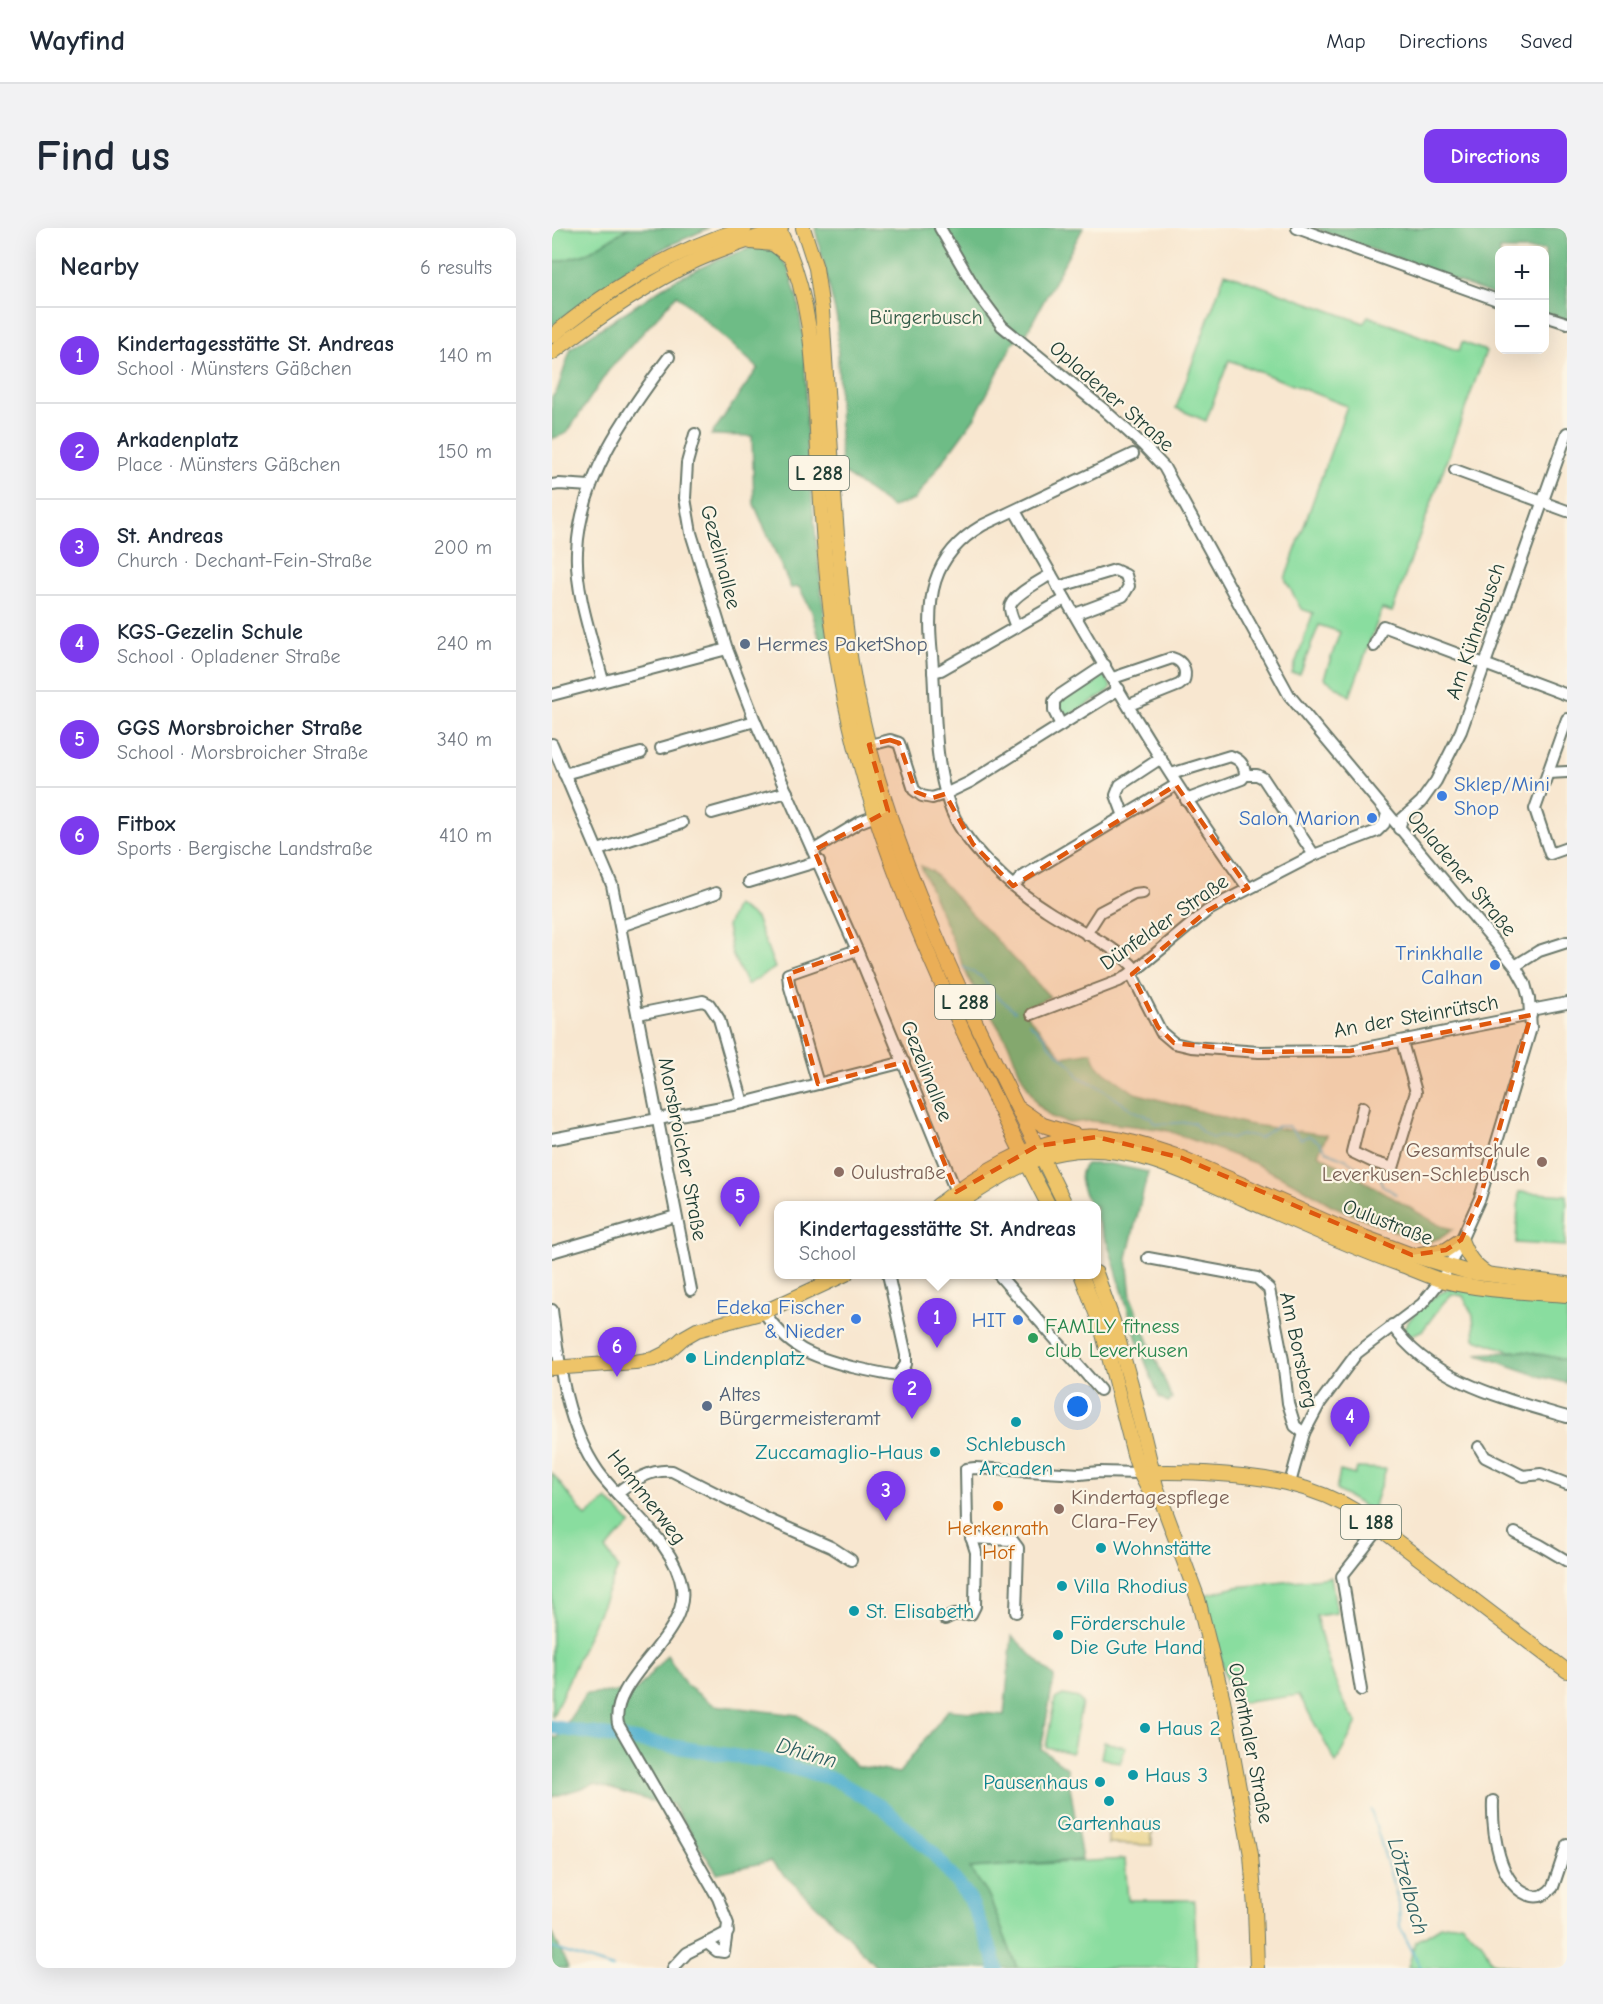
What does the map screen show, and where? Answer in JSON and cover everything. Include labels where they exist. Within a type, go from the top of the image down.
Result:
[{"type":"main road","points":[[552,336],[606,295],[640,273],[710,239],[723,228]]},
{"type":"main road","points":[[710,239],[779,228]]},
{"type":"main road","name":"L 288","points":[[779,228],[801,288],[811,337],[822,515],[831,610],[841,677],[881,813],[892,866],[940,981],[1024,1158]]},
{"type":"main road","name":"L 288","points":[[804,228],[816,268],[822,310],[843,608],[857,691],[863,747]]},
{"type":"main road","points":[[552,353],[591,323],[659,279],[744,235],[773,244],[791,258]]},
{"type":"main road","name":"L 288","points":[[881,813],[902,853],[952,974],[1040,1152]]},
{"type":"main road","points":[[1017,1107],[1043,1125],[1080,1137]]},
{"type":"main road","name":"Oulustraße","points":[[958,1201],[1024,1158],[1080,1137],[1124,1141],[1156,1149],[1236,1181],[1348,1231],[1449,1267],[1488,1275],[1567,1284]]},
{"type":"main road","name":"Oulustraße","points":[[1040,1152],[1085,1150],[1129,1154],[1178,1169],[1357,1249],[1441,1280],[1486,1288],[1567,1295]]},
{"type":"main road","points":[[1040,1152],[1064,1201]]},
{"type":"main road","points":[[1024,1158],[1046,1201]]},
{"type":"main road","points":[[1412,1255],[1432,1254],[1446,1250],[1461,1240],[1467,1255],[1475,1266],[1488,1275]]},
{"type":"main road","points":[[556,1367],[634,1362],[661,1356],[683,1338],[699,1329],[764,1312],[837,1279]]},
{"type":"main road","points":[[1083,1279],[1101,1326],[1146,1472]]},
{"type":"main road","points":[[1098,1279],[1113,1321],[1146,1445],[1146,1472]]},
{"type":"main road","points":[[1146,1445],[1154,1457],[1177,1472],[1165,1484],[1163,1506]]},
{"type":"main road","name":"L 188","points":[[1146,1472],[1243,1474],[1290,1483],[1344,1503],[1567,1671]]},
{"type":"main road","name":"Odenthaler Straße","points":[[1146,1472],[1163,1506],[1172,1533]]},
{"type":"main road","name":"Odenthaler Straße","points":[[1146,1472],[1201,1607],[1229,1730],[1251,1855],[1256,1908],[1257,1968]]},
{"type":"street","name":"Opladener Straße","points":[[940,228],[979,295],[1002,326],[1102,408],[1164,467],[1289,695],[1515,966],[1525,984],[1531,1012],[1531,1028],[1480,1198],[1449,1267],[1422,1304],[1357,1353],[1320,1403],[1304,1432],[1290,1483]]},
{"type":"street","points":[[1297,228],[1497,300]]},
{"type":"street","points":[[1549,317],[1567,323]]},
{"type":"street","name":"Opladener Straße","points":[[1019,329],[1020,341]]},
{"type":"street","points":[[603,681],[579,579],[577,552],[582,517],[590,486],[621,427],[639,397],[669,357]]},
{"type":"street","name":"Am Kühnsbusch","points":[[1399,829],[1402,819],[1429,792],[1461,731],[1567,433]]},
{"type":"street","name":"Gezelinallee","points":[[694,434],[687,463],[685,498],[691,533],[727,649],[755,721],[819,861],[904,1062],[958,1201]]},
{"type":"street","points":[[1133,454],[983,525],[966,536],[948,555],[937,575],[930,603],[929,631],[935,718],[945,794],[953,813],[973,844],[1013,886],[1047,911],[1124,957],[1134,972]]},
{"type":"street","points":[[1455,470],[1567,511]]},
{"type":"street","points":[[552,485],[590,486]]},
{"type":"street","points":[[1015,511],[1176,785],[1248,888]]},
{"type":"street","points":[[1058,587],[1115,570],[1121,571],[1127,577],[1129,586],[1123,596],[1075,614]]},
{"type":"street","points":[[1016,627],[1010,610],[1011,602],[1051,574]]},
{"type":"street","points":[[933,672],[941,670],[1065,599]]},
{"type":"street","points":[[1374,646],[1384,621],[1485,665],[1567,695]]},
{"type":"street","points":[[552,694],[727,649]]},
{"type":"street","points":[[1113,678],[1172,658],[1178,659],[1182,664],[1186,674],[1184,681],[1179,685],[1129,705]]},
{"type":"street","points":[[1061,725],[1054,711],[1054,701],[1105,665]]},
{"type":"street","points":[[863,747],[890,740],[896,741],[903,749],[911,784],[916,792],[932,798],[970,782],[1119,689]]},
{"type":"street","points":[[1567,719],[1535,809],[1551,854],[1567,848]]},
{"type":"street","points":[[661,748],[755,721]]},
{"type":"street","name":"Morsbroicher Straße","points":[[552,744],[612,885],[691,1290]]},
{"type":"street","points":[[564,774],[641,753]]},
{"type":"street","points":[[1171,774],[1230,756],[1238,759],[1245,770],[1245,776]]},
{"type":"street","points":[[1124,816],[1116,795],[1120,785],[1161,758]]},
{"type":"street","points":[[1548,773],[1567,772]]},
{"type":"street","points":[[1186,800],[1232,784],[1245,776],[1257,775],[1263,778],[1314,855]]},
{"type":"street","points":[[1013,886],[1022,877],[1176,785]]},
{"type":"street","points":[[712,813],[787,792]]},
{"type":"street","points":[[814,850],[860,822],[881,813]]},
{"type":"street","name":"Dünfelder Straße","points":[[1032,1014],[1119,981],[1134,972],[1207,912],[1248,888],[1314,855],[1377,831],[1383,826],[1387,814]]},
{"type":"street","points":[[598,850],[682,823]]},
{"type":"street","points":[[749,882],[819,861]]},
{"type":"street","points":[[621,926],[716,893]]},
{"type":"street","points":[[1086,934],[1102,910],[1134,894],[1143,893]]},
{"type":"street","points":[[1515,966],[1539,951],[1567,942]]},
{"type":"street","points":[[818,1084],[788,974],[857,950]]},
{"type":"street","name":"An der Steinrütsch","points":[[1134,972],[1158,1027],[1168,1039],[1191,1047],[1259,1052],[1330,1053],[1368,1049],[1567,1003]]},
{"type":"street","points":[[638,1014],[703,1001],[709,1005],[719,1018],[742,1103]]},
{"type":"street","points":[[1363,1107],[1352,1152],[1393,1168],[1416,1092],[1402,1042]]},
{"type":"street","points":[[552,1139],[742,1103],[904,1062]]},
{"type":"street","points":[[552,1252],[676,1216]]},
{"type":"street","name":"Am Borsberg","points":[[1148,1258],[1257,1278],[1269,1289],[1283,1360],[1288,1402],[1295,1426],[1304,1432]]},
{"type":"street","points":[[764,1312],[776,1330],[792,1344],[809,1354],[884,1375],[898,1376],[906,1364],[906,1355],[889,1279]]},
{"type":"street","points":[[1002,1279],[1100,1390]]},
{"type":"street","name":"Hammerweg","points":[[552,1310],[556,1367],[580,1440],[598,1471],[662,1545],[681,1578],[683,1590],[679,1613],[619,1703],[616,1716],[618,1724],[718,1898],[726,1916],[728,1932]]},
{"type":"street","points":[[1392,1325],[1409,1348],[1460,1380],[1508,1400],[1567,1417]]},
{"type":"street","points":[[1479,1447],[1485,1457],[1523,1476],[1541,1474],[1567,1484]]},
{"type":"street","points":[[945,1619],[953,1615],[971,1614],[975,1606],[976,1552],[967,1524],[966,1469],[1080,1474],[1146,1472]]},
{"type":"street","points":[[618,1493],[642,1477],[660,1470],[672,1471],[767,1519],[831,1547],[851,1560]]},
{"type":"street","points":[[1361,1690],[1342,1576],[1380,1528]]},
{"type":"street","points":[[1515,1533],[1567,1561]]},
{"type":"street","points":[[971,1538],[1012,1540],[1018,1548],[1017,1612]]},
{"type":"street","points":[[1493,1801],[1493,1818],[1503,1869],[1510,1881],[1525,1893],[1540,1896],[1549,1892],[1553,1887],[1567,1845]]},
{"type":"street","points":[[707,1943],[717,1951],[724,1952],[728,1932]]},
{"type":"street","points":[[673,1968],[687,1953],[728,1932]]},
{"type":"highlighted area","points":[[890,740],[899,743],[916,792],[932,798],[945,794],[973,844],[1013,886],[1176,785],[1248,888],[1207,911],[1132,974],[1158,1027],[1174,1043],[1259,1052],[1350,1051],[1531,1015],[1480,1198],[1461,1240],[1446,1250],[1412,1255],[1182,1158],[1097,1137],[1037,1146],[956,1192],[904,1062],[818,1084],[788,974],[857,950],[814,850],[888,811],[869,745]]},
{"type":"green space","points":[[552,228],[628,228],[586,254],[552,263]]},
{"type":"green space","points":[[628,228],[709,228],[634,264],[552,326],[552,263],[586,254]]},
{"type":"green space","name":"Bürgerbusch","points":[[815,228],[1083,228],[1026,334],[1014,341],[975,417],[914,500],[892,507],[841,471],[837,319]]},
{"type":"green space","points":[[1314,228],[1567,228],[1567,321],[1549,314],[1549,246],[1495,246],[1495,296]]},
{"type":"green space","points":[[753,247],[775,251],[788,267],[798,301],[805,351],[807,447],[822,598],[830,647],[822,648],[812,612],[799,587],[791,588],[754,504],[752,436],[711,435],[758,368],[677,295],[608,371],[567,433],[552,439],[552,397],[557,391],[571,348],[673,281],[715,261]]},
{"type":"green space","points":[[1225,273],[1364,323],[1368,316],[1459,351],[1462,342],[1486,351],[1392,612],[1382,609],[1350,696],[1324,678],[1340,632],[1319,625],[1300,674],[1292,673],[1313,613],[1301,609],[1285,579],[1347,406],[1229,360],[1206,421],[1176,408]]},
{"type":"green space","points":[[1103,672],[1111,687],[1109,691],[1067,717],[1059,715],[1057,701]]},
{"type":"green space","points":[[921,866],[932,871],[1050,997],[1022,1009],[1063,1057],[1092,1052],[1098,1067],[1135,1093],[1246,1124],[1327,1135],[1318,1154],[1441,1226],[1453,1229],[1442,1237],[1425,1243],[1333,1206],[1254,1163],[1166,1130],[1091,1121],[1069,1123],[1051,1117],[1037,1104],[1021,1075],[1008,1043],[968,977]]},
{"type":"green space","points":[[736,905],[756,918],[775,968],[747,985],[732,954],[727,926]]},
{"type":"green space","points":[[1086,1164],[1110,1164],[1148,1172],[1127,1257],[1131,1298],[1172,1399],[1168,1402],[1159,1397],[1138,1343],[1109,1247],[1101,1229],[1101,1201],[1088,1201],[1080,1179],[1082,1169]]},
{"type":"green space","points":[[1519,1192],[1567,1195],[1565,1246],[1516,1243]]},
{"type":"green space","points":[[1453,1288],[1567,1299],[1567,1360],[1523,1351],[1510,1351],[1475,1339],[1473,1316],[1463,1296],[1452,1294],[1423,1330],[1408,1337],[1403,1329],[1413,1316],[1438,1294]]},
{"type":"green space","points":[[1523,1351],[1567,1360],[1567,1383],[1539,1376],[1476,1354]]},
{"type":"green space","points":[[1357,1468],[1386,1469],[1372,1511],[1336,1490],[1340,1471],[1355,1475]]},
{"type":"green space","points":[[552,1473],[586,1517],[607,1499],[631,1524],[606,1549],[618,1568],[552,1718]]},
{"type":"green space","points":[[1331,1577],[1337,1613],[1316,1616],[1338,1687],[1350,1713],[1357,1722],[1336,1763],[1299,1695],[1232,1704],[1205,1595],[1236,1587]]},
{"type":"green space","points":[[1012,1636],[1054,1677],[1041,1749],[1067,1768],[1082,1860],[970,1868],[989,1896],[1017,1968],[877,1968],[842,1930],[770,1861],[717,1873],[672,1804],[651,1801],[595,1784],[552,1797],[552,1737],[557,1738],[586,1694],[637,1690],[667,1655],[686,1685],[714,1705],[798,1715],[829,1738],[856,1766],[899,1773],[948,1710],[1004,1715]]},
{"type":"green space","points":[[1063,1695],[1078,1698],[1082,1703],[1072,1753],[1046,1747],[1055,1699]]},
{"type":"green space","points":[[1104,1742],[1126,1747],[1120,1763],[1101,1758]]},
{"type":"green space","points":[[1125,1859],[1128,1900],[1194,1900],[1197,1968],[1017,1968],[989,1896],[969,1868]]},
{"type":"green space","points":[[1461,1923],[1482,1943],[1492,1962],[1519,1968],[1408,1968],[1415,1942],[1441,1926]]},
{"type":"green space","points":[[552,1932],[568,1968],[552,1968]]},
{"type":"sand","points":[[1108,1823],[1152,1823],[1152,1845],[1108,1844]]},
{"type":"waterway","points":[[963,967],[982,977],[992,992],[1015,1011]]},
{"type":"waterway","points":[[1029,1023],[1073,1067],[1079,1077],[1096,1085],[1134,1111],[1152,1118],[1153,1122],[1158,1124],[1193,1122],[1202,1132],[1212,1138],[1224,1136],[1232,1139],[1246,1135],[1259,1138],[1277,1126],[1288,1126],[1301,1139],[1309,1136],[1319,1142],[1326,1151],[1347,1160],[1361,1170],[1372,1170],[1380,1176],[1382,1185],[1396,1194]]},
{"type":"waterway","name":"Dhünn","points":[[552,1727],[765,1761],[834,1779],[885,1809],[933,1853],[970,1899],[993,1954],[996,1968]]},
{"type":"waterway","name":"Lötzelbach","points":[[1371,1810],[1399,1903],[1400,1927],[1421,1968]]},
{"type":"waterway","points":[[552,1948],[613,1968]]},
{"type":"place","name":"Hermes PaketShop","points":[[745,644]]},
{"type":"place","name":"Sklep/Mini Shop","points":[[1442,796]]},
{"type":"place","name":"Salon Marion","points":[[1372,818]]},
{"type":"place","name":"Trinkhalle Calhan","points":[[1495,965]]},
{"type":"place","name":"Gesamtschule Leverkusen-Schlebusch","points":[[1542,1162]]},
{"type":"place","name":"Oulustraße","points":[[839,1172]]},
{"type":"place","name":"GGS Morsbroicher Straße","points":[[740,1227]]},
{"type":"place","name":"Edeka Fischer & Nieder","points":[[856,1319]]},
{"type":"place","name":"HIT","points":[[1018,1320]]},
{"type":"place","name":"FAMILY fitness club Leverkusen","points":[[1033,1338]]},
{"type":"place","name":"Kindertagesstätte St. Andreas","points":[[937,1348]]},
{"type":"place","name":"Lindenplatz","points":[[691,1358]]},
{"type":"place","name":"Fitbox","points":[[617,1377]]},
{"type":"place","name":"Altes Bürgermeisteramt","points":[[707,1406]]},
{"type":"place","name":"Arkadenplatz","points":[[912,1419]]},
{"type":"place","name":"Schlebusch Arcaden","points":[[1016,1422]]},
{"type":"place","name":"KGS-Gezelin Schule","points":[[1350,1447]]},
{"type":"place","name":"Zuccamaglio-Haus","points":[[935,1452]]},
{"type":"place","name":"Herkenrath Hof","points":[[998,1506]]},
{"type":"place","name":"Kindertagespflege Clara-Fey","points":[[1059,1509]]},
{"type":"place","name":"St. Andreas","points":[[886,1521]]},
{"type":"place","name":"Wohnstätte","points":[[1101,1548]]},
{"type":"place","name":"Villa Rhodius","points":[[1062,1586]]},
{"type":"place","name":"St. Elisabeth","points":[[854,1611]]},
{"type":"place","name":"Förderschule Die Gute Hand","points":[[1058,1635]]},
{"type":"place","name":"Haus 2","points":[[1145,1728]]},
{"type":"place","name":"Haus 3","points":[[1133,1775]]},
{"type":"place","name":"Pausenhaus","points":[[1100,1782]]},
{"type":"place","name":"Gartenhaus","points":[[1109,1801]]}]
